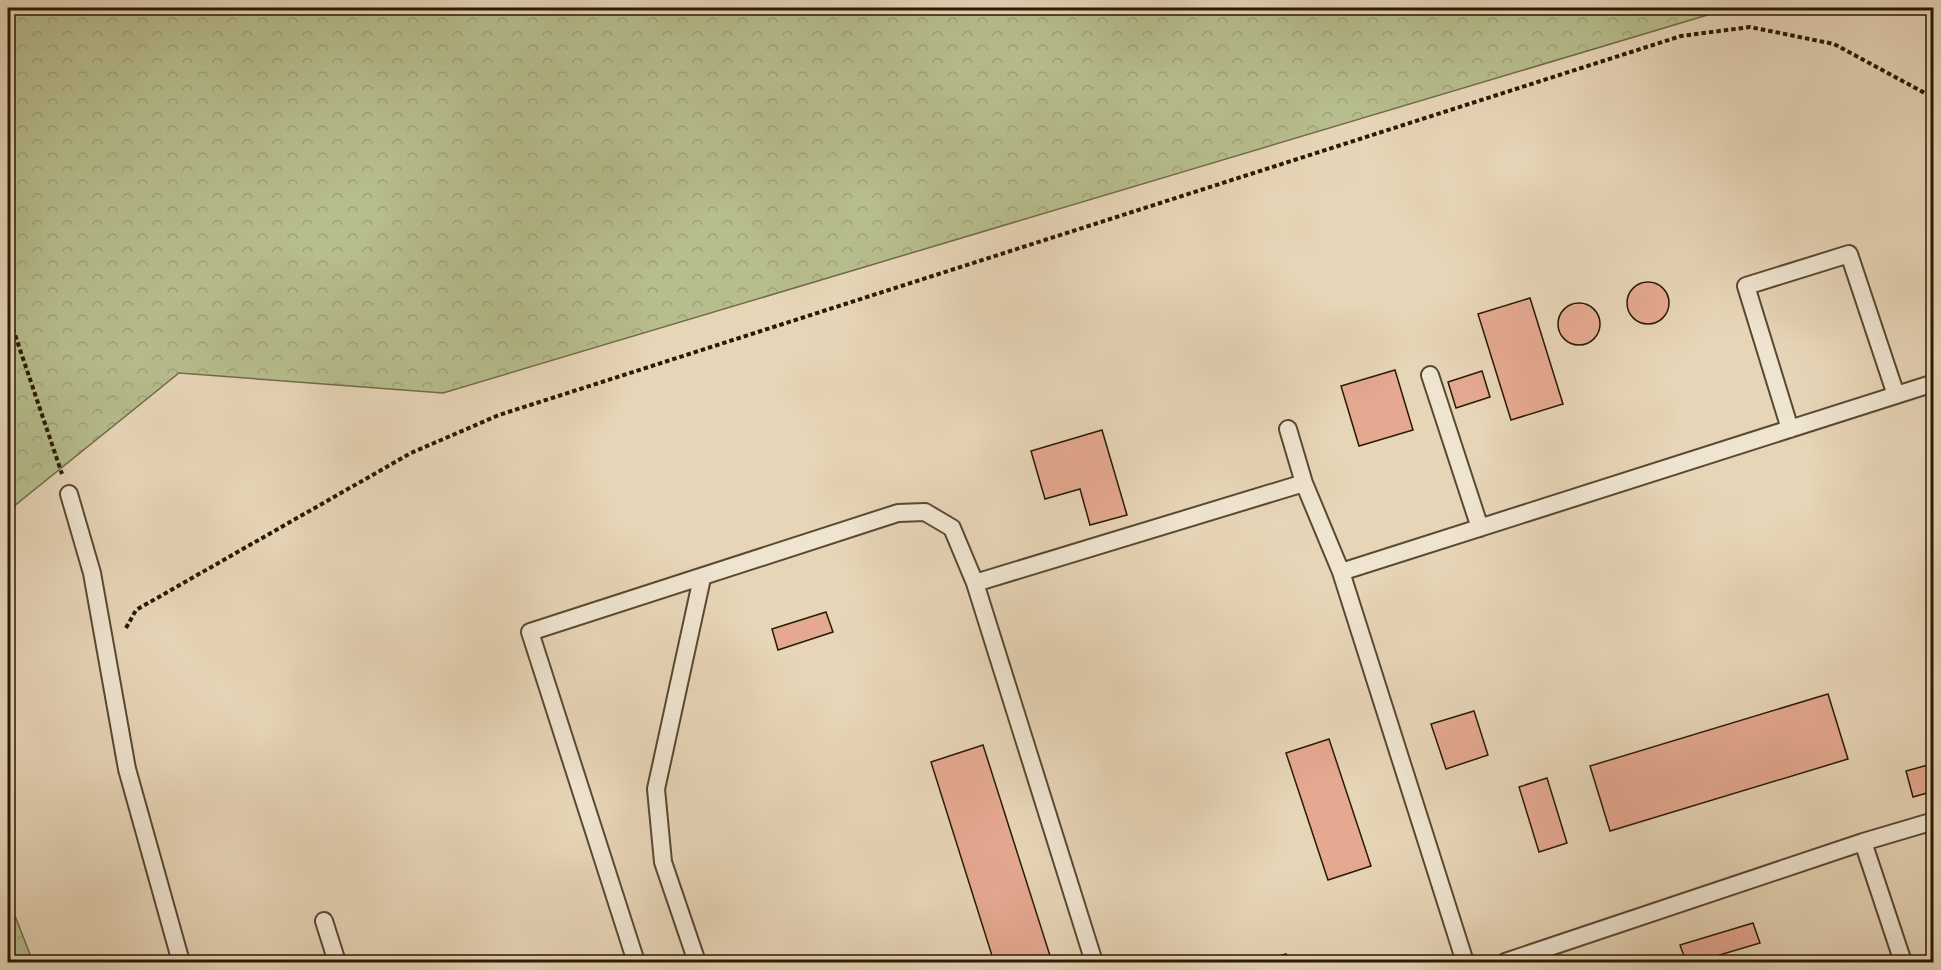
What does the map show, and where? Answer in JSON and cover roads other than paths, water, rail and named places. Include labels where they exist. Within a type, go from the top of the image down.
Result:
[{"type":"lane","points":[[1791,429],[1746,286],[1849,254],[1896,395]]},
{"type":"lane","points":[[1430,375],[1480,528]]},
{"type":"lane","points":[[1341,572],[1934,383]]},
{"type":"lane","points":[[1288,429],[1304,483],[1341,572],[1465,963]]},
{"type":"lane","points":[[975,583],[1304,483]]},
{"type":"lane","points":[[69,495],[92,573],[109,657],[127,769],[181,963]]},
{"type":"lane","points":[[636,963],[530,632],[898,513],[925,512],[952,528],[975,583],[1094,963]]},
{"type":"lane","points":[[697,963],[663,861],[656,789],[702,578]]},
{"type":"lane","points":[[1505,963],[1528,959],[1863,842],[1934,821]]},
{"type":"lane","points":[[1863,842],[1903,963]]},
{"type":"lane","points":[[324,921],[337,963]]}]
